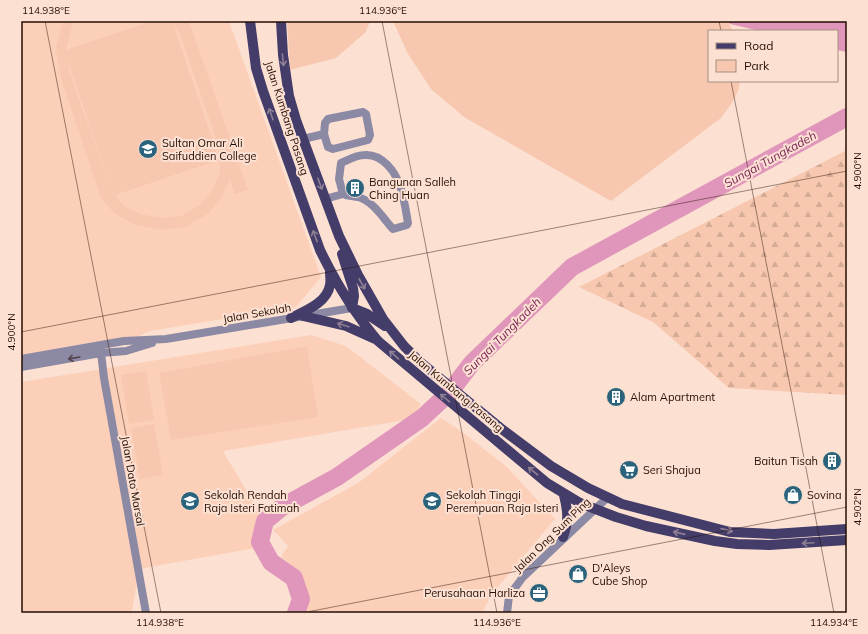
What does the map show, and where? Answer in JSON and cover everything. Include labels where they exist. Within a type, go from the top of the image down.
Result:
[{"type":"main road","name":"Jalan Kumbang Pasang","points":[[250,21],[256,68],[263,91],[320,250],[330,272],[352,308],[378,341],[547,483],[580,503],[594,509],[646,526],[715,541],[737,544],[769,545],[847,540]]},
{"type":"main road","name":"Jalan Kumbang Pasang","points":[[281,21],[283,55],[289,96],[296,120],[339,236],[369,296],[392,332],[419,361],[502,430],[552,466],[582,484],[622,504],[730,532],[774,534],[847,529]]},
{"type":"main road","points":[[339,236],[342,258],[353,288],[354,296],[352,308],[367,314],[392,332]]},
{"type":"main road","points":[[291,318],[319,303],[326,295],[330,286],[330,272]]},
{"type":"main road","points":[[303,316],[346,326],[378,341]]},
{"type":"main road","points":[[564,494],[568,513],[564,538]]},
{"type":"street","points":[[363,112],[366,114],[370,135],[368,140],[330,149],[324,134],[325,123],[328,119],[363,112]]},
{"type":"street","points":[[303,139],[324,134]]},
{"type":"street","points":[[325,199],[343,194],[358,197],[367,202],[393,229],[407,225],[408,223],[398,182],[388,165],[375,156],[365,155],[341,163],[339,179],[343,194]]},
{"type":"street","name":"Jalan Sekolah","points":[[21,359],[124,341],[166,339],[352,308]]},
{"type":"street","name":"Jalan Sekolah","points":[[21,367],[101,353],[126,351],[166,339]]},
{"type":"street","name":"Jalan Dato Marsal","points":[[101,353],[104,378],[146,613]]},
{"type":"street","name":"Jalan Ong Sum Ping","points":[[507,613],[508,596],[523,577],[608,497]]},
{"type":"shaded area","name":"Sultan Omar Ali Saifuddien College","points":[[21,21],[229,21],[321,277],[296,307],[150,331],[137,337],[21,360]]},
{"type":"shaded area","points":[[728,21],[847,21],[847,52],[838,50],[838,30],[756,30],[730,24]]},
{"type":"shaded area","points":[[311,335],[346,346],[421,404],[411,419],[223,451],[263,519],[255,548],[139,569],[132,612],[21,613],[21,382]]},
{"type":"shaded area","name":"Sekolah Tinggi Perempuan Raja Isteri","points":[[441,418],[458,429],[506,466],[555,519],[491,595],[482,613],[305,613],[308,593],[302,573],[281,557],[288,546],[273,530],[358,483]]},
{"type":"green space","points":[[63,21],[76,21],[72,26],[66,50],[153,21],[187,21],[191,27],[248,190],[235,194],[230,179],[222,197],[208,214],[185,227],[161,230],[136,225],[115,214],[101,198],[60,75],[56,48]],"holes":[[[173,23],[180,34],[220,150],[220,172],[212,191],[200,205],[181,216],[161,218],[140,214],[123,205],[115,195],[219,160]],[[68,61],[112,191],[69,71]]]},
{"type":"green space","points":[[287,21],[370,21],[366,32],[336,58],[290,70]]},
{"type":"green space","points":[[393,21],[728,21],[732,30],[708,30],[708,82],[740,82],[738,91],[733,101],[721,118],[611,201],[464,117],[431,89],[408,54]]},
{"type":"green space","points":[[847,150],[847,395],[729,388],[653,322],[579,287]]},
{"type":"green space","points":[[307,346],[318,417],[171,440],[159,373]]},
{"type":"green space","points":[[146,371],[154,420],[129,424],[121,375]]},
{"type":"green space","points":[[154,424],[163,475],[140,479],[131,428]]},
{"type":"waterway","name":"Sungai Tungkadeh","points":[[296,613],[301,599],[294,578],[271,562],[260,542],[265,521],[282,507],[337,477],[422,418],[449,393],[472,363],[572,267],[847,117]]},
{"type":"place","name":"Sultan Omar Ali Saifuddien College","points":[[148,149]]},
{"type":"place","name":"Bangunan Salleh Ching Huan","points":[[355,188]]},
{"type":"place","name":"Alam Apartment","points":[[616,397]]},
{"type":"place","name":"Baitun Tisah","points":[[832,461]]},
{"type":"place","name":"Seri Shajua","points":[[629,470]]},
{"type":"place","name":"Sovina","points":[[793,495]]},
{"type":"place","name":"Sekolah Rendah Raja Isteri Fatimah","points":[[190,501]]},
{"type":"place","name":"Sekolah Tinggi Perempuan Raja Isteri","points":[[432,501]]},
{"type":"place","name":"D'Aleys Cube Shop","points":[[578,574]]},
{"type":"place","name":"Perusahaan Harliza","points":[[539,593]]}]
